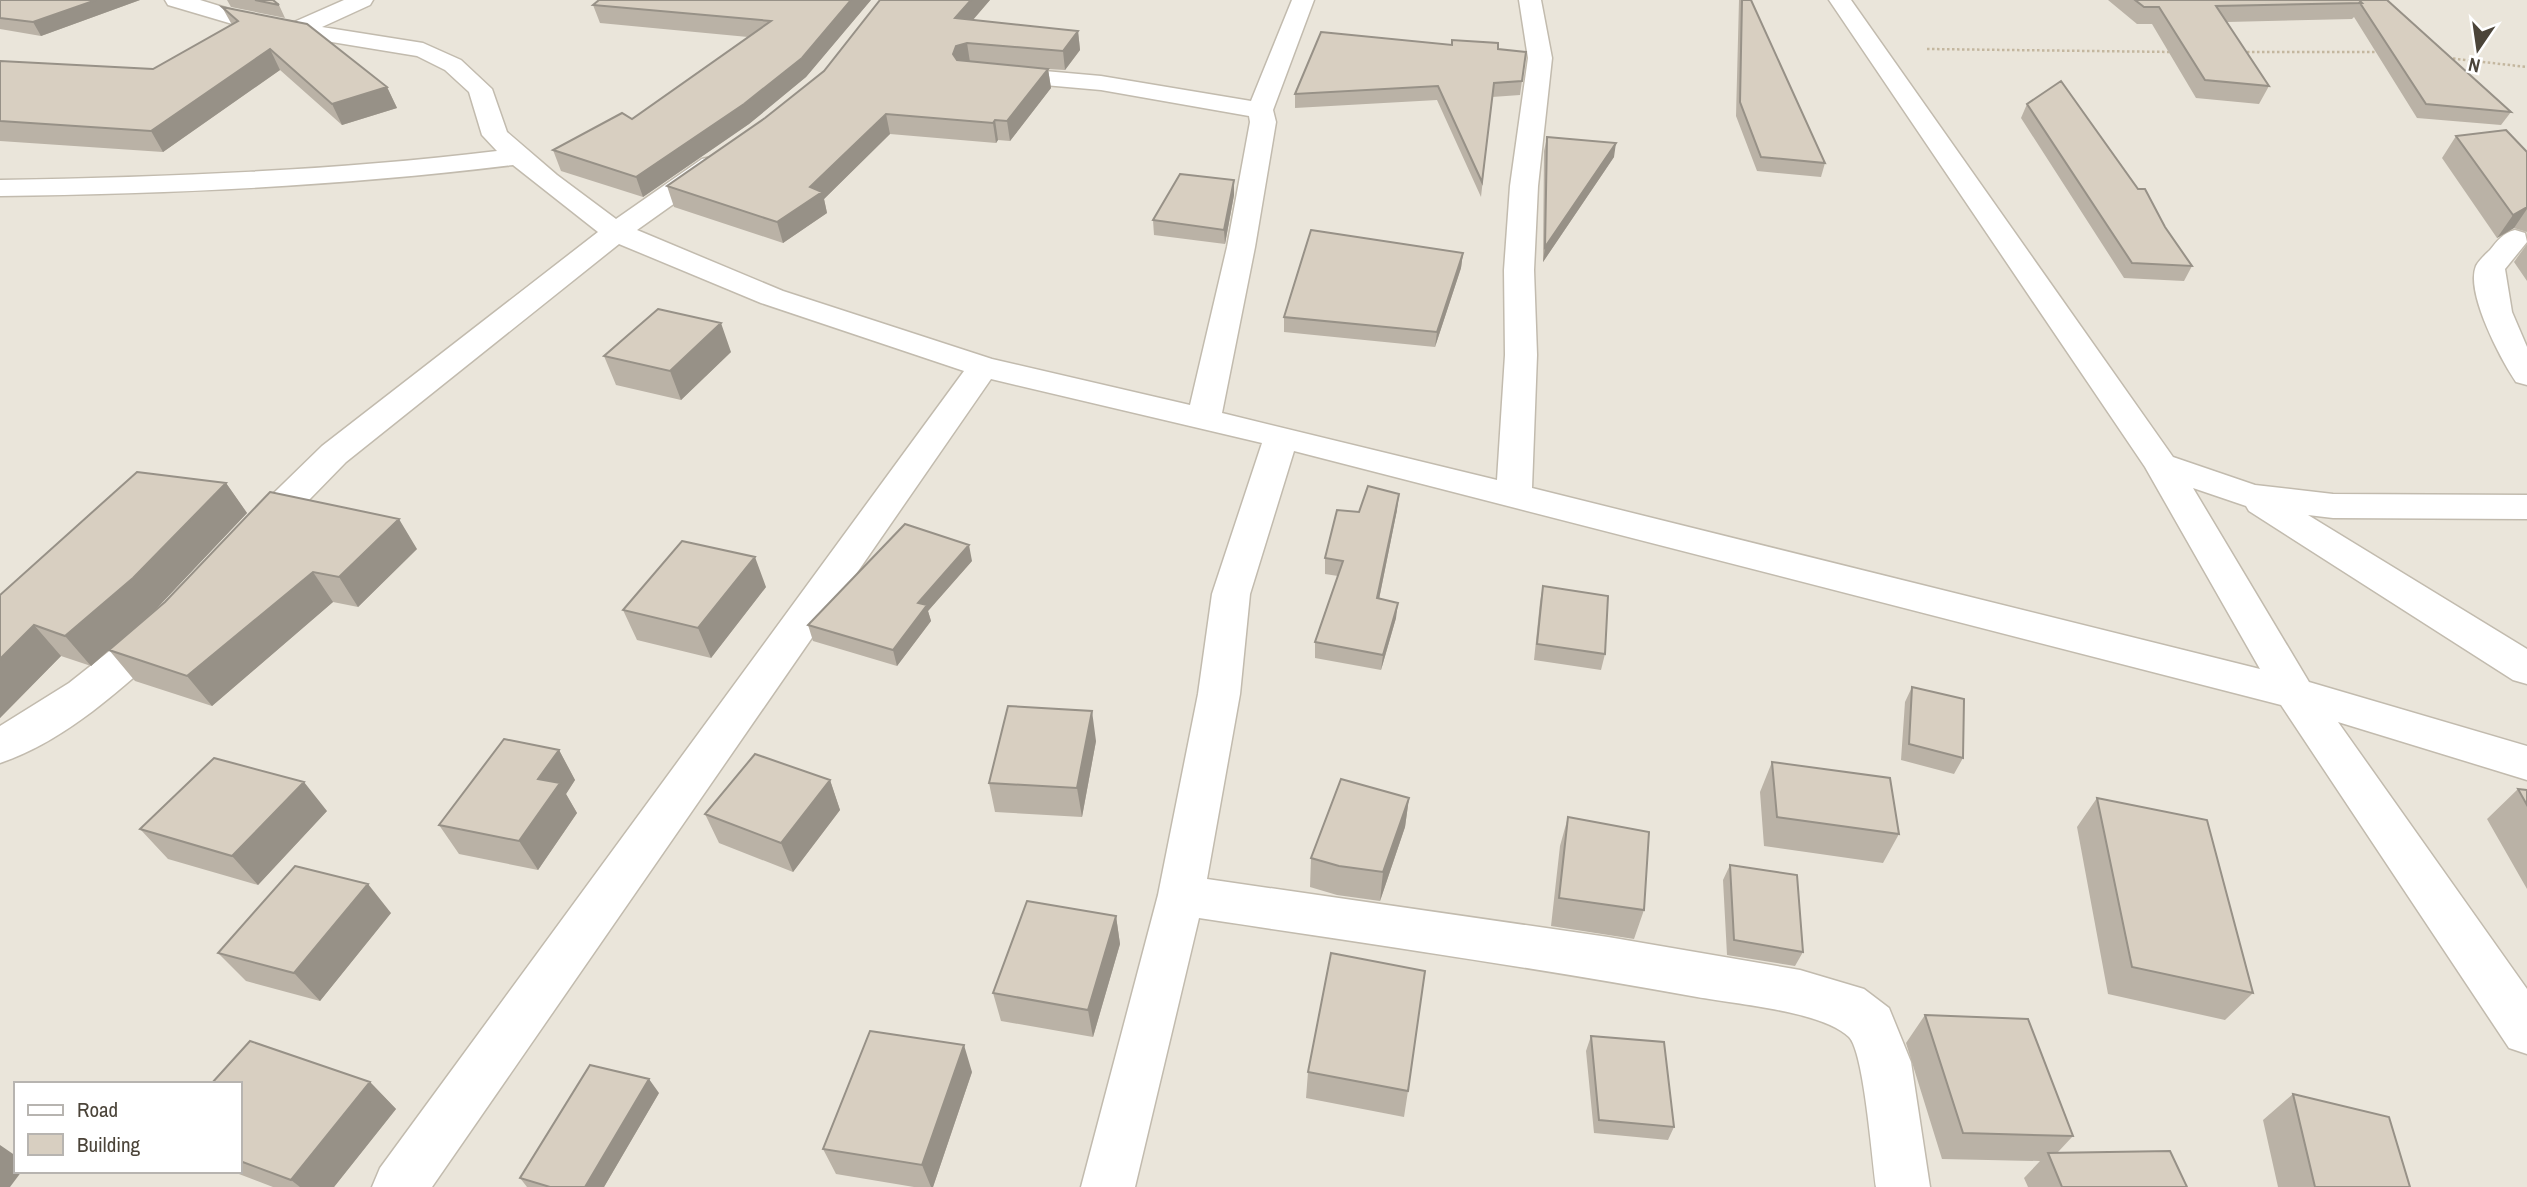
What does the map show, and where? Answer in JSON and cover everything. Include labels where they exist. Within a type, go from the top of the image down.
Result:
[{"type":"street","points":[[176,0],[246,21],[423,50],[453,65],[480,89],[495,135],[547,181],[616,232],[772,297],[983,368],[1281,437],[2295,693],[2527,764]]},
{"type":"street","points":[[298,29],[362,0]]},
{"type":"street","points":[[1204,419],[1245,222],[1263,122],[1260,110],[1303,0]]},
{"type":"street","points":[[1514,496],[1521,355],[1519,270],[1522,210],[1540,58],[1530,0]]},
{"type":"street","points":[[1840,0],[2161,465],[2295,693],[2527,1031]]},
{"type":"street","points":[[970,72],[1101,83],[1260,110]]},
{"type":"street","points":[[236,553],[334,454],[616,232],[727,154]]},
{"type":"street","points":[[0,188],[251,181],[441,166],[519,156]]},
{"type":"street","points":[[0,213],[34,188]]},
{"type":"street","points":[[2515,239],[2490,268],[2492,295],[2506,341],[2527,375]]},
{"type":"street","points":[[399,1187],[983,368]]},
{"type":"street","points":[[1108,1187],[1181,895],[1219,694],[1231,594],[1281,437]]},
{"type":"street","points":[[2161,465],[2251,496],[2333,506],[2527,507]]},
{"type":"street","points":[[2251,496],[2527,669]]},
{"type":"street","points":[[0,746],[19,737],[108,678],[182,611]]},
{"type":"street","points":[[1181,895],[1622,961],[1800,992],[1846,1005],[1871,1024],[1885,1062],[1903,1187]]},
{"type":"path","points":[[1874,48],[2174,52]]},
{"type":"path","points":[[2242,52],[2390,53]]},
{"type":"path","points":[[2443,57],[2527,67]]},
{"type":"shaded area","points":[[0,0],[2527,0],[2527,1187],[0,1187]]},
{"type":"building","points":[[0,0],[96,0],[33,22],[0,18]]},
{"type":"building","points":[[255,0],[273,0],[279,5]]},
{"type":"building","points":[[599,0],[851,0],[802,58],[744,104],[636,177],[553,150],[622,113],[632,119],[771,21],[593,5]]},
{"type":"building","points":[[880,0],[971,0],[955,18],[1078,31],[1063,51],[967,43],[956,46],[953,54],[957,60],[1048,69],[1007,121],[995,120],[993,123],[886,114],[810,187],[822,192],[777,222],[667,186],[765,118],[824,71]]},
{"type":"building","points":[[1742,0],[1751,0],[1825,163],[1761,157],[1740,102]]},
{"type":"building","points":[[2135,0],[2359,0],[2362,3],[2216,6],[2269,86],[2205,80],[2159,7],[2144,7]]},
{"type":"building","points":[[2359,0],[2387,0],[2511,112],[2426,104]]},
{"type":"building","points":[[222,7],[307,24],[387,87],[332,104],[270,49],[151,131],[0,121],[0,61],[153,69],[238,21]]},
{"type":"building","points":[[1321,32],[1452,45],[1452,40],[1498,43],[1498,49],[1526,52],[1522,81],[1494,83],[1482,182],[1438,86],[1295,94]]},
{"type":"building","points":[[2061,81],[2138,189],[2145,189],[2165,227],[2192,266],[2132,263],[2027,104]]},
{"type":"building","points":[[2506,130],[2527,152],[2527,207],[2513,215],[2456,136]]},
{"type":"building","points":[[1547,137],[1616,143],[1545,247]]},
{"type":"building","points":[[1180,174],[1234,180],[1224,230],[1153,220]]},
{"type":"building","points":[[1311,230],[1463,253],[1437,332],[1284,317]]},
{"type":"building","points":[[658,309],[721,323],[670,371],[604,356]]},
{"type":"building","points":[[137,472],[226,483],[133,578],[65,636],[34,625],[0,659],[0,595]]},
{"type":"building","points":[[1368,486],[1399,494],[1377,598],[1398,603],[1383,655],[1315,642],[1343,561],[1325,558],[1337,510],[1359,512]]},
{"type":"building","points":[[270,492],[399,519],[339,577],[313,572],[187,676],[109,650],[165,602]]},
{"type":"building","points":[[905,524],[969,545],[918,603],[927,605],[893,650],[808,625]]},
{"type":"building","points":[[682,541],[755,557],[698,628],[623,610]]},
{"type":"building","points":[[1543,586],[1608,596],[1605,654],[1537,644]]},
{"type":"building","points":[[1912,687],[1964,699],[1963,758],[1909,744]]},
{"type":"building","points":[[1008,706],[1092,711],[1077,788],[989,783]]},
{"type":"building","points":[[504,739],[559,750],[538,779],[560,783],[519,841],[439,825]]},
{"type":"building","points":[[755,754],[830,780],[781,843],[705,814]]},
{"type":"building","points":[[214,758],[304,782],[232,856],[140,829]]},
{"type":"building","points":[[1772,762],[1890,778],[1899,834],[1777,817]]},
{"type":"building","points":[[1341,779],[1409,798],[1383,872],[1339,866],[1311,858]]},
{"type":"building","points":[[2518,789],[2527,790],[2527,805]]},
{"type":"building","points":[[2097,798],[2207,820],[2253,993],[2132,967]]},
{"type":"building","points":[[1568,817],[1649,832],[1644,910],[1559,898]]},
{"type":"building","points":[[1730,865],[1797,875],[1803,952],[1734,940]]},
{"type":"building","points":[[295,866],[368,884],[294,973],[218,953]]},
{"type":"building","points":[[1027,901],[1116,916],[1088,1010],[993,993]]},
{"type":"building","points":[[1331,953],[1425,971],[1408,1091],[1308,1072]]},
{"type":"building","points":[[1925,1015],[2028,1019],[2073,1136],[1963,1133]]},
{"type":"building","points":[[870,1031],[964,1045],[922,1165],[823,1149]]},
{"type":"building","points":[[1591,1036],[1664,1042],[1674,1127],[1599,1120]]},
{"type":"building","points":[[250,1041],[370,1082],[291,1180],[242,1162],[242,1082],[213,1082]]},
{"type":"building","points":[[590,1065],[649,1079],[585,1187],[550,1187],[520,1178]]},
{"type":"building","points":[[2293,1094],[2389,1117],[2410,1187],[2315,1187]]},
{"type":"building","points":[[2170,1151],[2187,1187],[2062,1187],[2048,1153]]}]
